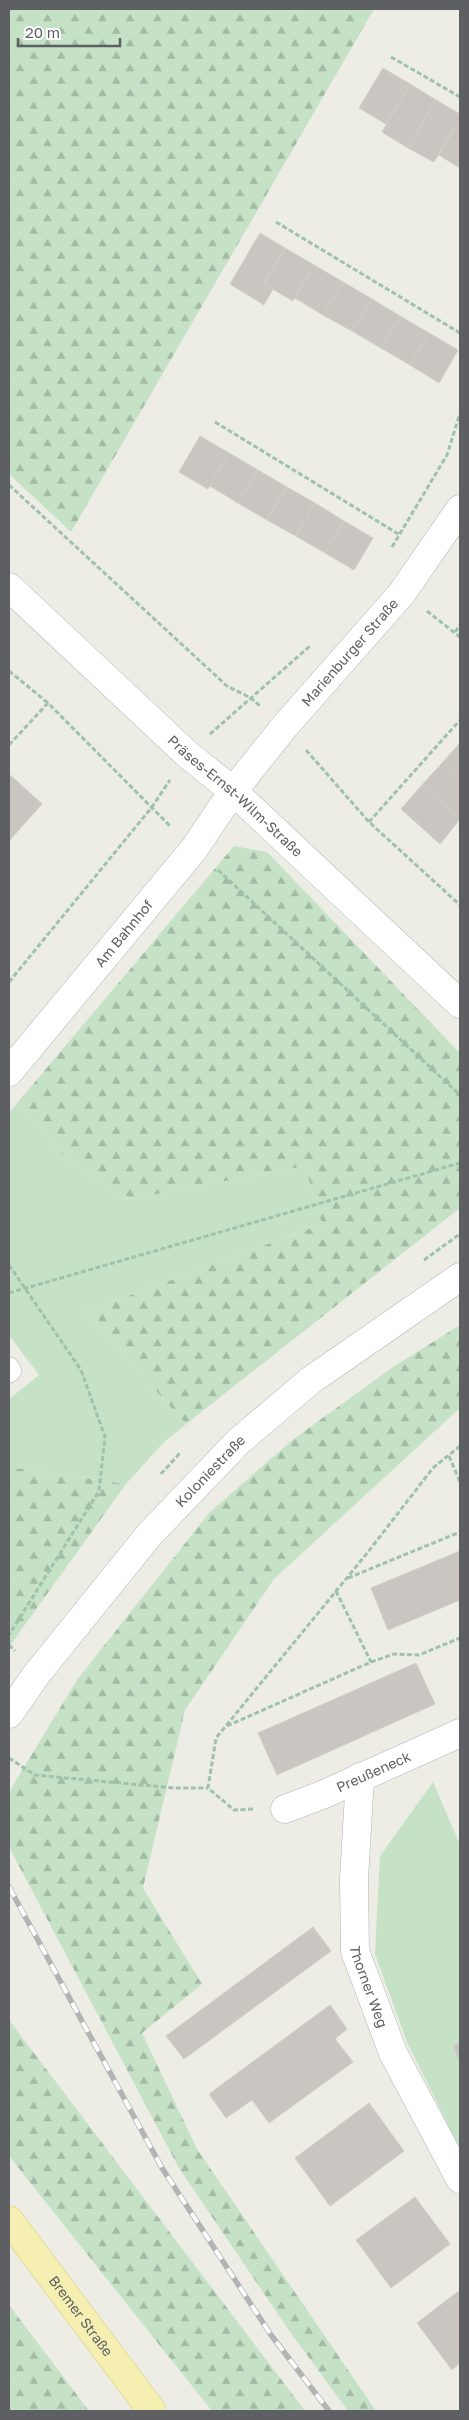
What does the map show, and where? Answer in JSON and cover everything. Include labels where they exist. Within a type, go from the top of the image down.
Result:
[{"type":"main road","name":"Bremer Straße","points":[[9,2220],[152,2411]]},
{"type":"street","name":"Marienburger Straße","points":[[233,791],[285,726],[402,593],[460,510]]},
{"type":"street","name":"Präses-Ernst-Wilm-Straße","points":[[9,588],[187,754],[233,791],[460,1004]]},
{"type":"street","name":"Am Bahnhof","points":[[9,1072],[194,849],[233,791]]},
{"type":"street","name":"Koloniestraße","points":[[13,1708],[36,1675],[149,1535],[238,1441],[312,1380],[460,1277]]},
{"type":"street","name":"Preußeneck","points":[[285,1809],[460,1732]]},
{"type":"street","name":"Thorner Weg","points":[[360,1777],[354,1879],[355,1951],[393,2053],[460,2179]]},
{"type":"lane","points":[[9,1368],[11,1371],[9,1373]]},
{"type":"path","points":[[391,57],[460,98]]},
{"type":"path","points":[[276,222],[460,333]]},
{"type":"path","points":[[388,555],[447,455],[460,413]]},
{"type":"path","points":[[215,422],[400,534]]},
{"type":"path","points":[[9,485],[227,686],[251,698],[285,726],[369,822],[460,905]]},
{"type":"path","points":[[402,593],[460,637]]},
{"type":"path","points":[[455,632],[460,625]]},
{"type":"path","points":[[9,982],[152,807],[187,754],[313,643]]},
{"type":"path","points":[[9,671],[48,703],[194,849],[460,1095]]},
{"type":"path","points":[[9,745],[48,703]]},
{"type":"path","points":[[369,822],[460,720]]},
{"type":"path","points":[[9,1293],[460,1163]]},
{"type":"path","points":[[9,1265],[82,1370],[105,1437],[99,1491],[9,1635]]},
{"type":"path","points":[[208,1788],[216,1738],[346,1579],[433,1468],[460,1446]]},
{"type":"path","points":[[449,1456],[460,1482]]},
{"type":"path","points":[[346,1579],[460,1532]]},
{"type":"path","points":[[336,1591],[370,1662]]},
{"type":"path","points":[[226,1727],[370,1662],[394,1654],[419,1655],[460,1638]]},
{"type":"path","points":[[9,1758],[35,1775],[174,1788],[208,1788],[234,1810],[285,1809]]},
{"type":"green space","points":[[9,9],[374,9],[71,532],[9,474]]},
{"type":"green space","points":[[234,846],[267,852],[460,1053],[460,1208],[186,1424],[85,1312],[322,1224],[305,1166],[124,1200],[64,1156],[18,1102]]},
{"type":"green space","points":[[18,1102],[64,1156],[124,1200],[305,1166],[322,1224],[85,1312],[186,1424],[163,1443],[126,1484],[9,1467],[9,1399],[39,1375],[9,1335],[9,1113]]},
{"type":"green space","points":[[460,1325],[460,1408],[274,1579],[185,1710],[143,1888],[202,1984],[142,2033],[197,2149],[376,2411],[348,2411],[288,2329],[179,2168],[9,1847],[9,1792],[77,1680],[209,1513],[291,1441],[393,1367]]},
{"type":"green space","points":[[9,1467],[126,1484],[9,1647]]},
{"type":"green space","points":[[433,1782],[460,1845],[460,2149],[407,2042],[375,1954],[380,1856]]},
{"type":"green space","points":[[9,2020],[305,2411],[212,2411],[9,2156]]},
{"type":"green space","points":[[9,2305],[89,2411],[9,2411]]},
{"type":"building","points":[[383,68],[410,84],[386,124],[359,108]]},
{"type":"building","points":[[410,84],[436,100],[408,148],[382,132]]},
{"type":"building","points":[[436,100],[460,114],[460,119],[434,162],[408,148]]},
{"type":"building","points":[[460,119],[460,168],[439,155]]},
{"type":"building","points":[[260,233],[285,248],[264,284],[273,289],[264,305],[230,284]]},
{"type":"building","points":[[285,248],[314,265],[293,301],[264,284]]},
{"type":"building","points":[[314,265],[343,282],[323,315],[295,298]]},
{"type":"building","points":[[343,282],[372,299],[352,331],[323,315]]},
{"type":"building","points":[[372,299],[400,316],[381,348],[352,331]]},
{"type":"building","points":[[400,316],[429,333],[410,365],[381,348]]},
{"type":"building","points":[[429,333],[458,350],[439,383],[410,365]]},
{"type":"building","points":[[200,436],[229,453],[208,489],[179,472]]},
{"type":"building","points":[[229,453],[258,470],[238,503],[210,486]]},
{"type":"building","points":[[258,470],[287,487],[267,520],[238,503]]},
{"type":"building","points":[[287,487],[315,503],[296,536],[267,520]]},
{"type":"building","points":[[315,503],[344,521],[325,553],[296,536]]},
{"type":"building","points":[[344,521],[373,538],[354,570],[325,553]]},
{"type":"building","points":[[460,743],[460,778],[443,762]]},
{"type":"building","points":[[443,762],[460,778],[460,819],[422,785]]},
{"type":"building","points":[[9,774],[42,804],[9,841]]},
{"type":"building","points":[[422,785],[460,819],[440,844],[401,809]]},
{"type":"building","points":[[460,1551],[460,1600],[388,1630],[371,1588]]},
{"type":"building","points":[[416,1663],[435,1704],[277,1775],[258,1733]]},
{"type":"building","points":[[313,1927],[331,1951],[184,2059],[166,2036]]},
{"type":"building","points":[[330,2005],[347,2029],[335,2039],[353,2062],[269,2123],[252,2100],[226,2118],[209,2094]]},
{"type":"building","points":[[460,2043],[460,2062],[453,2046]]},
{"type":"building","points":[[369,2103],[404,2151],[330,2206],[295,2158]]},
{"type":"building","points":[[415,2197],[450,2244],[391,2288],[356,2240]]},
{"type":"building","points":[[460,2290],[460,2363],[452,2370],[417,2323]]},
{"type":"railway","points":[[9,1887],[162,2168],[271,2335],[329,2411]]}]
